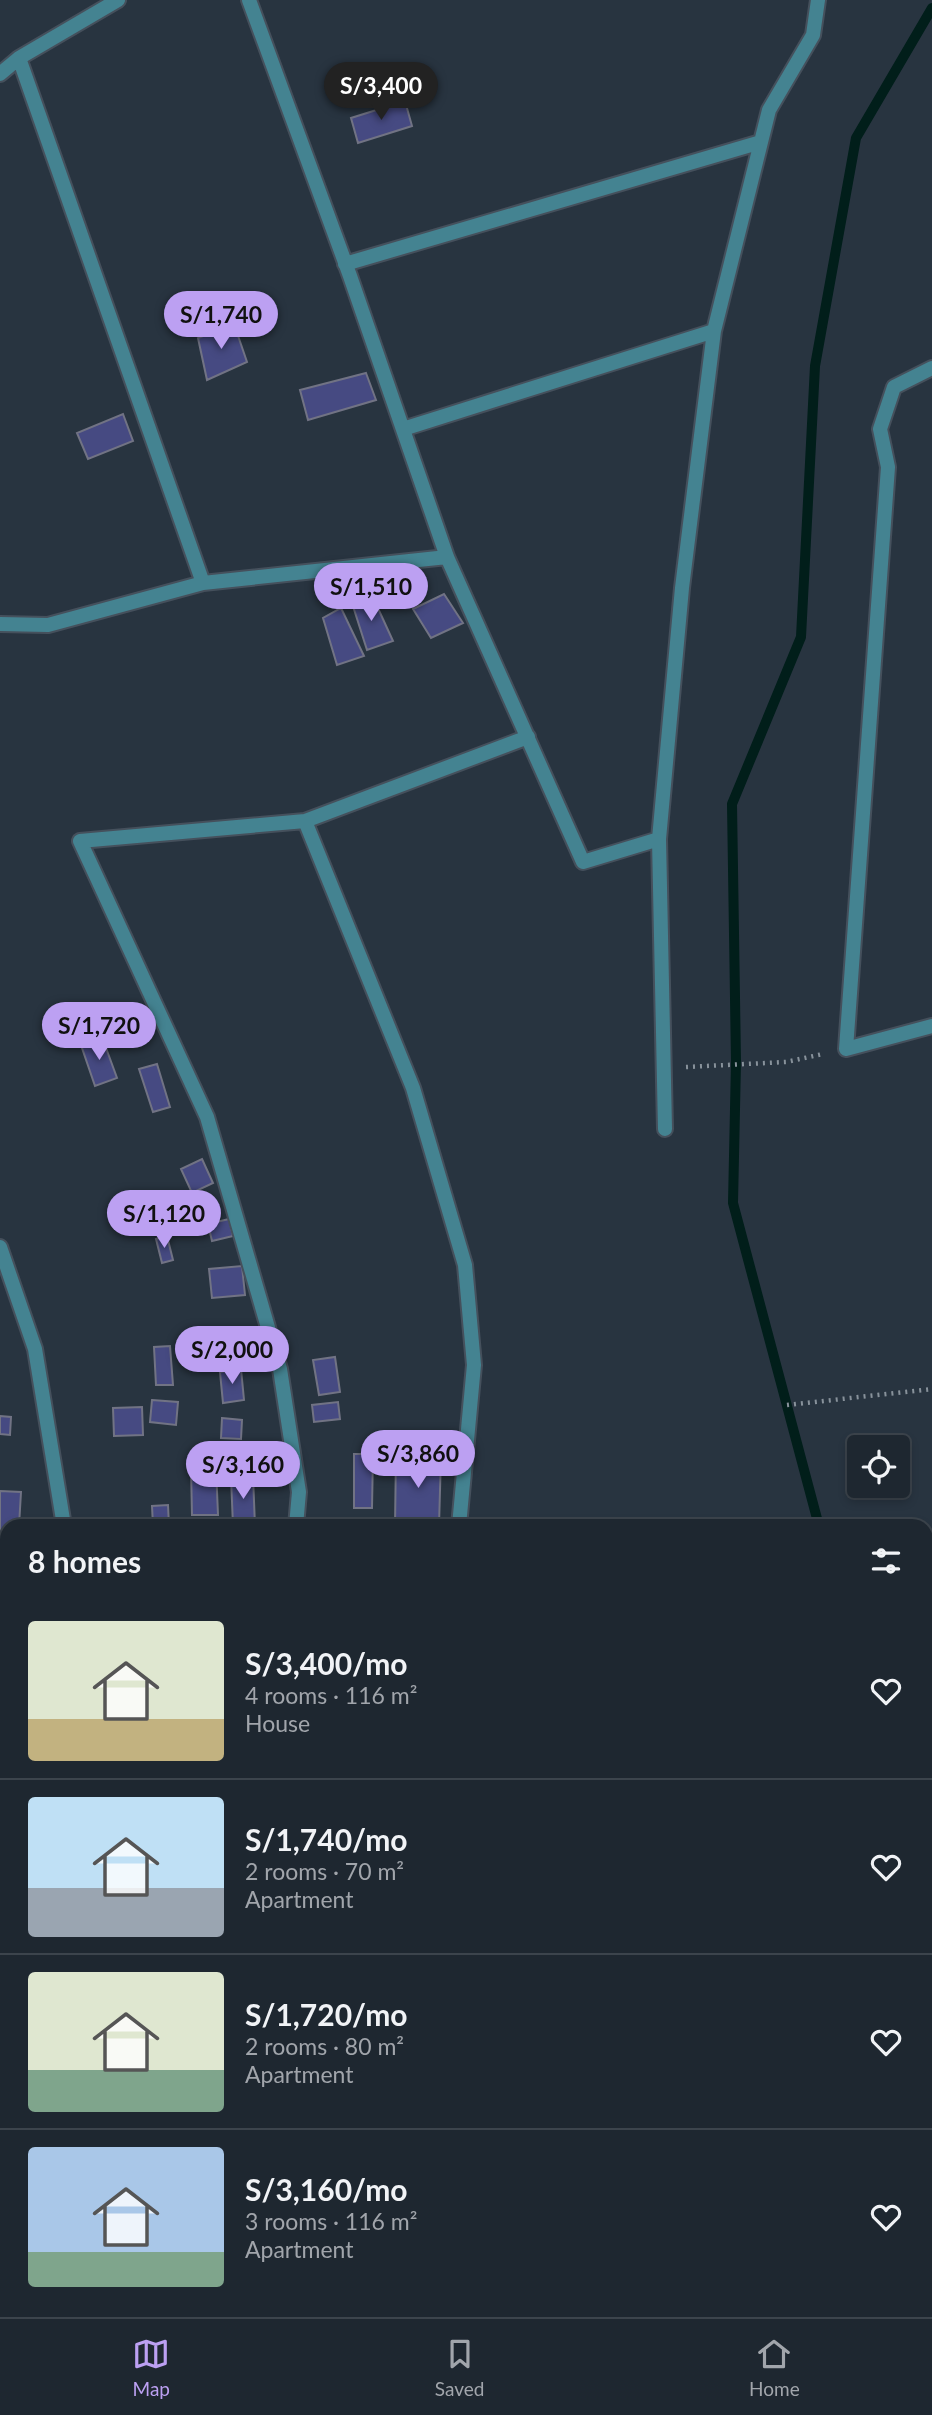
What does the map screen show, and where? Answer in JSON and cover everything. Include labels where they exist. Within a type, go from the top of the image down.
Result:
[{"type":"street","points":[[0,74],[19,58],[118,0]]},
{"type":"street","points":[[249,0],[447,557],[583,862],[659,839]]},
{"type":"street","points":[[665,1129],[659,839],[681,588],[714,331],[769,110],[813,35],[818,0]]},
{"type":"street","points":[[19,58],[204,583]]},
{"type":"street","points":[[345,264],[761,142]]},
{"type":"street","points":[[403,429],[714,331]]},
{"type":"street","points":[[932,368],[894,387],[880,429],[888,467],[846,1049],[932,1026]]},
{"type":"street","points":[[0,624],[48,625],[204,583],[447,557]]},
{"type":"street","points":[[297,1519],[299,1492],[280,1369],[207,1117],[80,841],[305,821],[528,737]]},
{"type":"street","points":[[305,821],[413,1088],[465,1265],[474,1364],[460,1519]]},
{"type":"street","points":[[0,1247],[35,1349],[63,1519]]},
{"type":"path","points":[[693,1067],[786,1062],[846,1049]]},
{"type":"path","points":[[787,1405],[932,1389]]},
{"type":"building","points":[[405,101],[412,126],[358,143],[351,118]]},
{"type":"building","points":[[234,324],[247,362],[207,380],[198,338]]},
{"type":"building","points":[[366,373],[376,400],[308,420],[300,390]]},
{"type":"building","points":[[123,414],[133,441],[88,459],[77,433]]},
{"type":"building","points":[[371,593],[393,641],[367,650],[352,603]]},
{"type":"building","points":[[444,594],[463,623],[431,638],[413,609]]},
{"type":"building","points":[[341,608],[364,656],[337,665],[323,618]]},
{"type":"building","points":[[102,1037],[117,1078],[95,1086],[81,1045]]},
{"type":"building","points":[[157,1064],[170,1107],[153,1112],[139,1069]]},
{"type":"building","points":[[202,1159],[213,1183],[192,1193],[181,1169]]},
{"type":"building","points":[[160,1195],[177,1221],[158,1233],[141,1206]]},
{"type":"building","points":[[229,1219],[233,1236],[212,1241],[208,1224]]},
{"type":"building","points":[[167,1236],[173,1260],[162,1263],[156,1239]]},
{"type":"building","points":[[242,1266],[245,1295],[212,1298],[209,1269]]},
{"type":"building","points":[[170,1346],[173,1385],[156,1385],[154,1347]]},
{"type":"building","points":[[218,1348],[218,1362],[199,1363],[199,1349]]},
{"type":"building","points":[[335,1357],[340,1392],[319,1395],[313,1360]]},
{"type":"building","points":[[241,1369],[244,1400],[223,1403],[220,1372]]},
{"type":"building","points":[[152,1400],[178,1402],[176,1425],[150,1422]]},
{"type":"building","points":[[338,1402],[340,1419],[314,1422],[312,1405]]},
{"type":"building","points":[[142,1407],[143,1435],[114,1436],[113,1408]]},
{"type":"building","points":[[0,1416],[11,1417],[10,1435],[0,1434]]},
{"type":"building","points":[[222,1418],[242,1420],[241,1439],[221,1438]]},
{"type":"building","points":[[354,1454],[373,1454],[372,1508],[354,1508]]},
{"type":"building","points":[[396,1454],[441,1455],[439,1519],[395,1519]]},
{"type":"building","points":[[191,1467],[216,1467],[218,1515],[192,1515]]},
{"type":"building","points":[[253,1476],[255,1519],[233,1519],[231,1477]]},
{"type":"building","points":[[0,1491],[21,1492],[19,1519],[0,1519]]},
{"type":"building","points":[[168,1505],[169,1519],[153,1519],[152,1506]]},
{"type":"waterway","points":[[817,1519],[733,1203],[736,1062],[732,804],[801,637],[815,366],[856,138],[932,8]]}]
